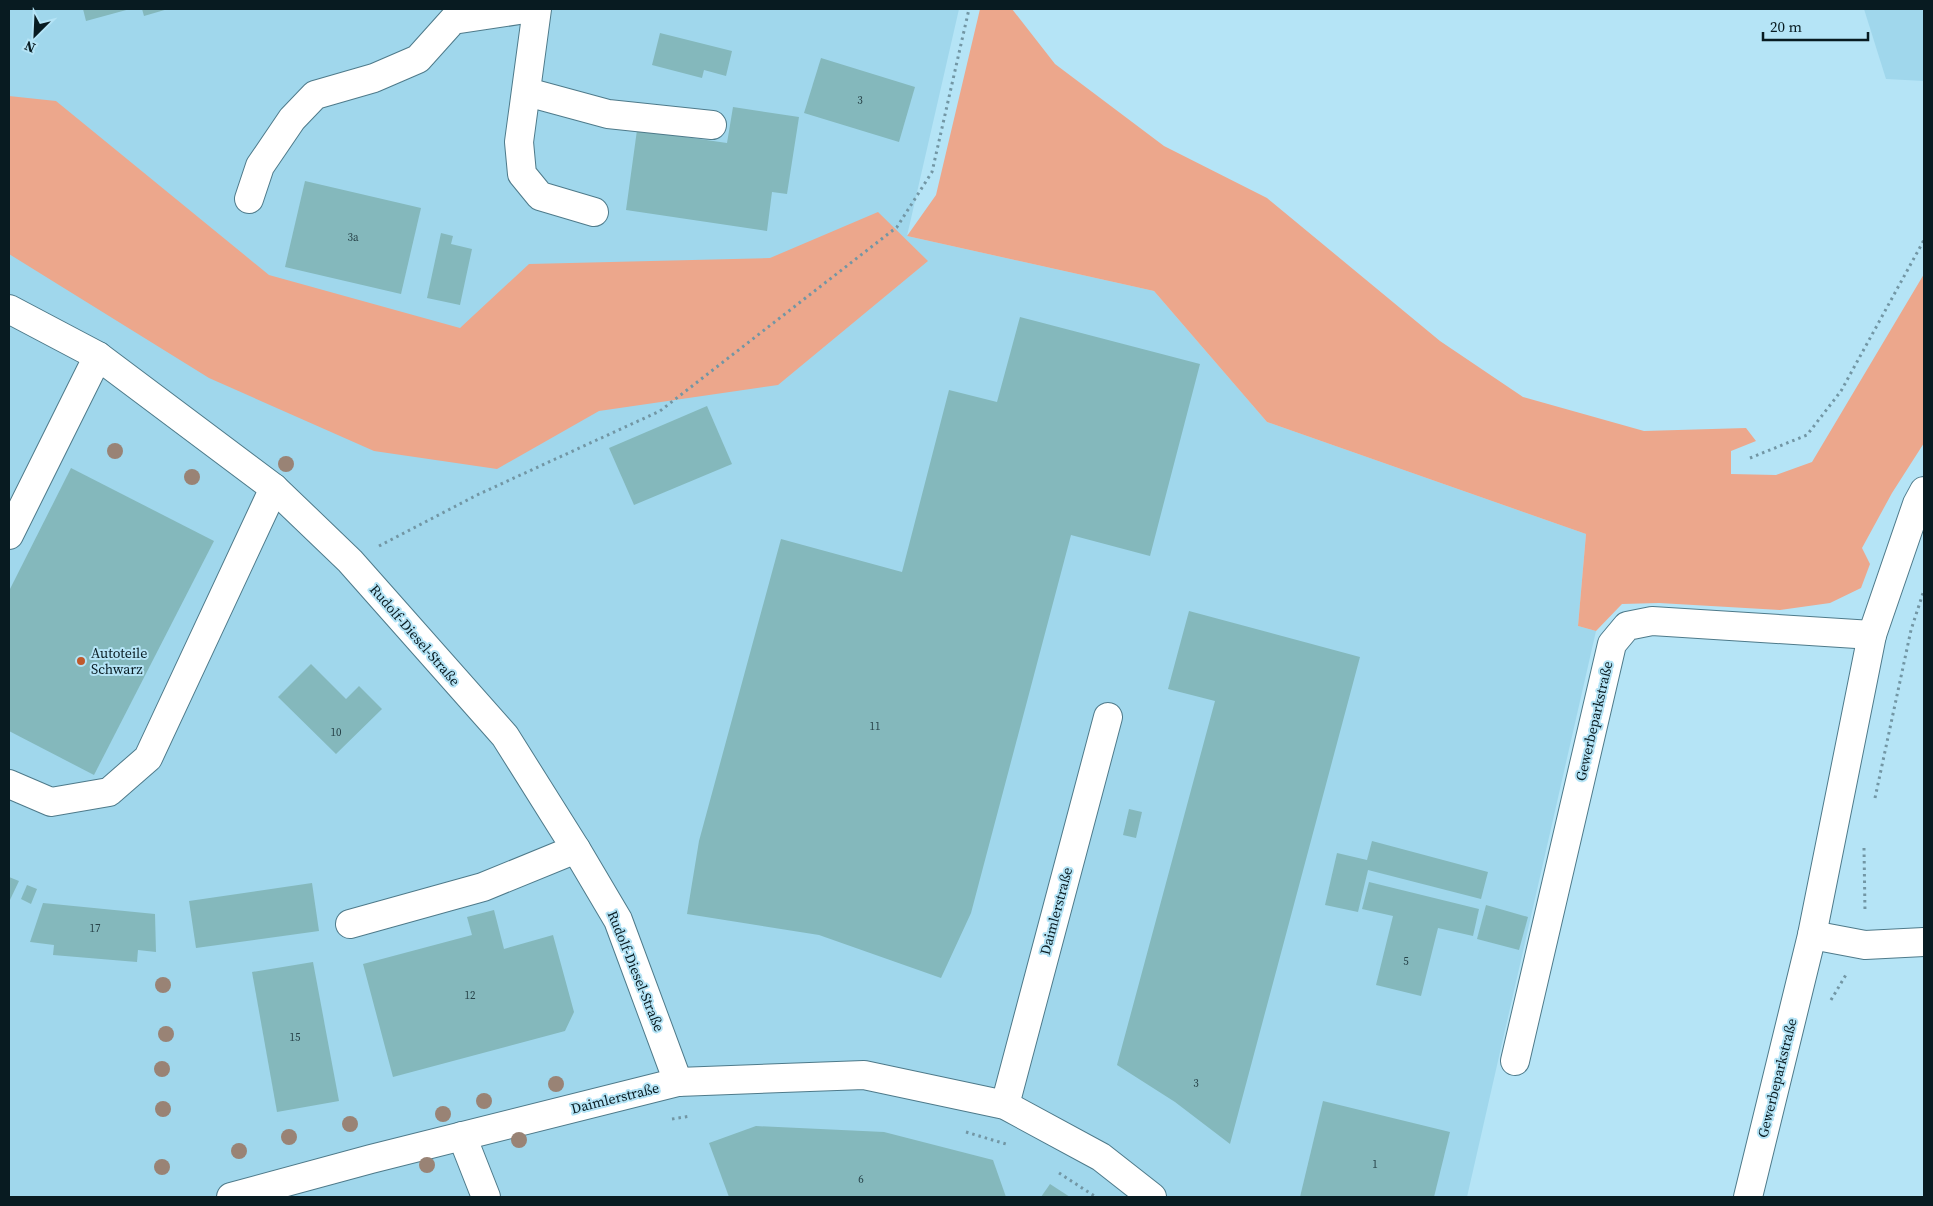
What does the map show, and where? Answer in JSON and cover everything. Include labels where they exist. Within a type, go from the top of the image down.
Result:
[{"type":"street","points":[[249,200],[260,166],[292,119],[315,95],[374,78],[418,59],[453,20],[526,9]]},
{"type":"street","points":[[538,9],[519,142],[522,174],[540,196],[594,212]]},
{"type":"street","points":[[527,92],[608,114],[712,125]]},
{"type":"street","name":"Rudolf-Diesel-Straße","points":[[9,309],[98,356],[274,488],[350,561],[504,736],[576,848],[618,920],[678,1082]]},
{"type":"street","points":[[9,535],[98,356]]},
{"type":"street","points":[[9,784],[51,802],[110,792],[148,758],[274,488]]},
{"type":"street","name":"Gewerbeparkstraße","points":[[1748,1197],[1812,935],[1872,636],[1917,504],[1924,491]]},
{"type":"street","name":"Gewerbeparkstraße","points":[[1515,1061],[1612,644],[1627,626],[1652,621],[1872,636]]},
{"type":"street","name":"Daimlerstraße","points":[[1005,1105],[1108,717]]},
{"type":"street","points":[[350,924],[483,887],[576,848]]},
{"type":"street","points":[[1812,935],[1865,944],[1924,942]]},
{"type":"street","name":"Daimlerstraße","points":[[243,1196],[462,1136],[678,1082],[864,1075],[1005,1105],[1101,1157],[1152,1197]]},
{"type":"street","points":[[462,1136],[486,1197]]},
{"type":"path","points":[[350,561],[477,495],[660,410],[897,227],[932,172],[969,9]]},
{"type":"path","points":[[1750,458],[1807,435],[1841,391],[1924,240]]},
{"type":"path","points":[[671,1119],[699,1115]]},
{"type":"path","points":[[961,1130],[1008,1144]]},
{"type":"path","points":[[1057,1172],[1097,1197]]},
{"type":"shaded area","points":[[9,9],[959,9],[907,236],[1154,291],[1267,422],[1586,534],[1578,626],[1596,631],[1467,1197],[9,1197]]},
{"type":"shaded area","points":[[980,9],[1012,9],[1055,64],[1164,146],[1267,198],[1440,341],[1523,397],[1644,431],[1746,428],[1756,441],[1731,451],[1731,474],[1776,475],[1812,462],[1924,274],[1924,443],[1892,493],[1862,548],[1870,564],[1861,588],[1830,603],[1780,610],[1659,603],[1622,604],[1596,631],[1578,626],[1586,534],[1267,422],[1154,291],[907,236],[936,195]]},
{"type":"shaded area","points":[[1864,9],[1924,9],[1924,81],[1886,79]]},
{"type":"shaded area","points":[[9,96],[56,101],[269,275],[460,328],[529,264],[770,258],[878,212],[928,261],[778,385],[599,411],[497,469],[374,451],[209,378],[9,254]]},
{"type":"building","points":[[83,9],[130,9],[86,21]]},
{"type":"building","points":[[142,9],[168,9],[144,16]]},
{"type":"building","points":[[660,33],[732,51],[726,76],[704,70],[702,78],[652,65]]},
{"type":"building","points":[[821,58],[915,87],[899,142],[804,113]]},
{"type":"building","points":[[733,107],[799,117],[787,194],[772,192],[767,231],[626,210],[637,130],[727,143]]},
{"type":"building","points":[[305,181],[421,208],[401,294],[285,267]]},
{"type":"building","points":[[441,233],[453,236],[451,244],[472,249],[460,305],[427,298]]},
{"type":"building","points":[[1020,317],[1200,364],[1150,556],[1071,535],[971,913],[941,978],[819,935],[687,914],[699,841],[781,539],[902,572],[949,390],[997,402]]},
{"type":"building","points":[[707,406],[732,464],[634,505],[609,448]]},
{"type":"building","name":"Autoteile Schwarz","points":[[71,468],[214,541],[94,775],[9,731],[9,591]]},
{"type":"building","points":[[1189,611],[1360,657],[1230,1144],[1175,1102],[1117,1065],[1215,701],[1168,689]]},
{"type":"building","points":[[311,664],[346,699],[359,686],[382,709],[336,754],[278,697]]},
{"type":"building","points":[[1129,809],[1142,812],[1136,838],[1123,835]]},
{"type":"building","points":[[1372,841],[1488,872],[1481,899],[1368,870],[1358,912],[1325,905],[1337,853],[1367,860]]},
{"type":"building","points":[[9,877],[19,881],[9,902]]},
{"type":"building","points":[[1369,882],[1479,909],[1473,936],[1438,928],[1421,996],[1376,985],[1393,916],[1362,909]]},
{"type":"building","points":[[312,883],[319,931],[196,948],[189,901]]},
{"type":"building","points":[[27,885],[37,889],[31,904],[21,899]]},
{"type":"building","points":[[43,903],[155,914],[156,952],[138,950],[137,962],[53,955],[54,945],[30,942]]},
{"type":"building","points":[[1486,905],[1528,917],[1519,950],[1477,939]]},
{"type":"building","points":[[494,910],[504,949],[553,935],[574,1012],[565,1031],[393,1077],[363,964],[472,935],[467,917]]},
{"type":"building","points":[[313,962],[339,1101],[277,1112],[252,972]]},
{"type":"building","points":[[1323,1101],[1450,1132],[1434,1197],[1300,1197]]},
{"type":"building","points":[[756,1126],[884,1132],[993,1160],[1006,1197],[729,1197],[709,1143]]},
{"type":"building","points":[[1050,1184],[1070,1197],[1041,1197]]},
{"type":"place","name":"Autoteile Schwarz","points":[[81,661]]}]
